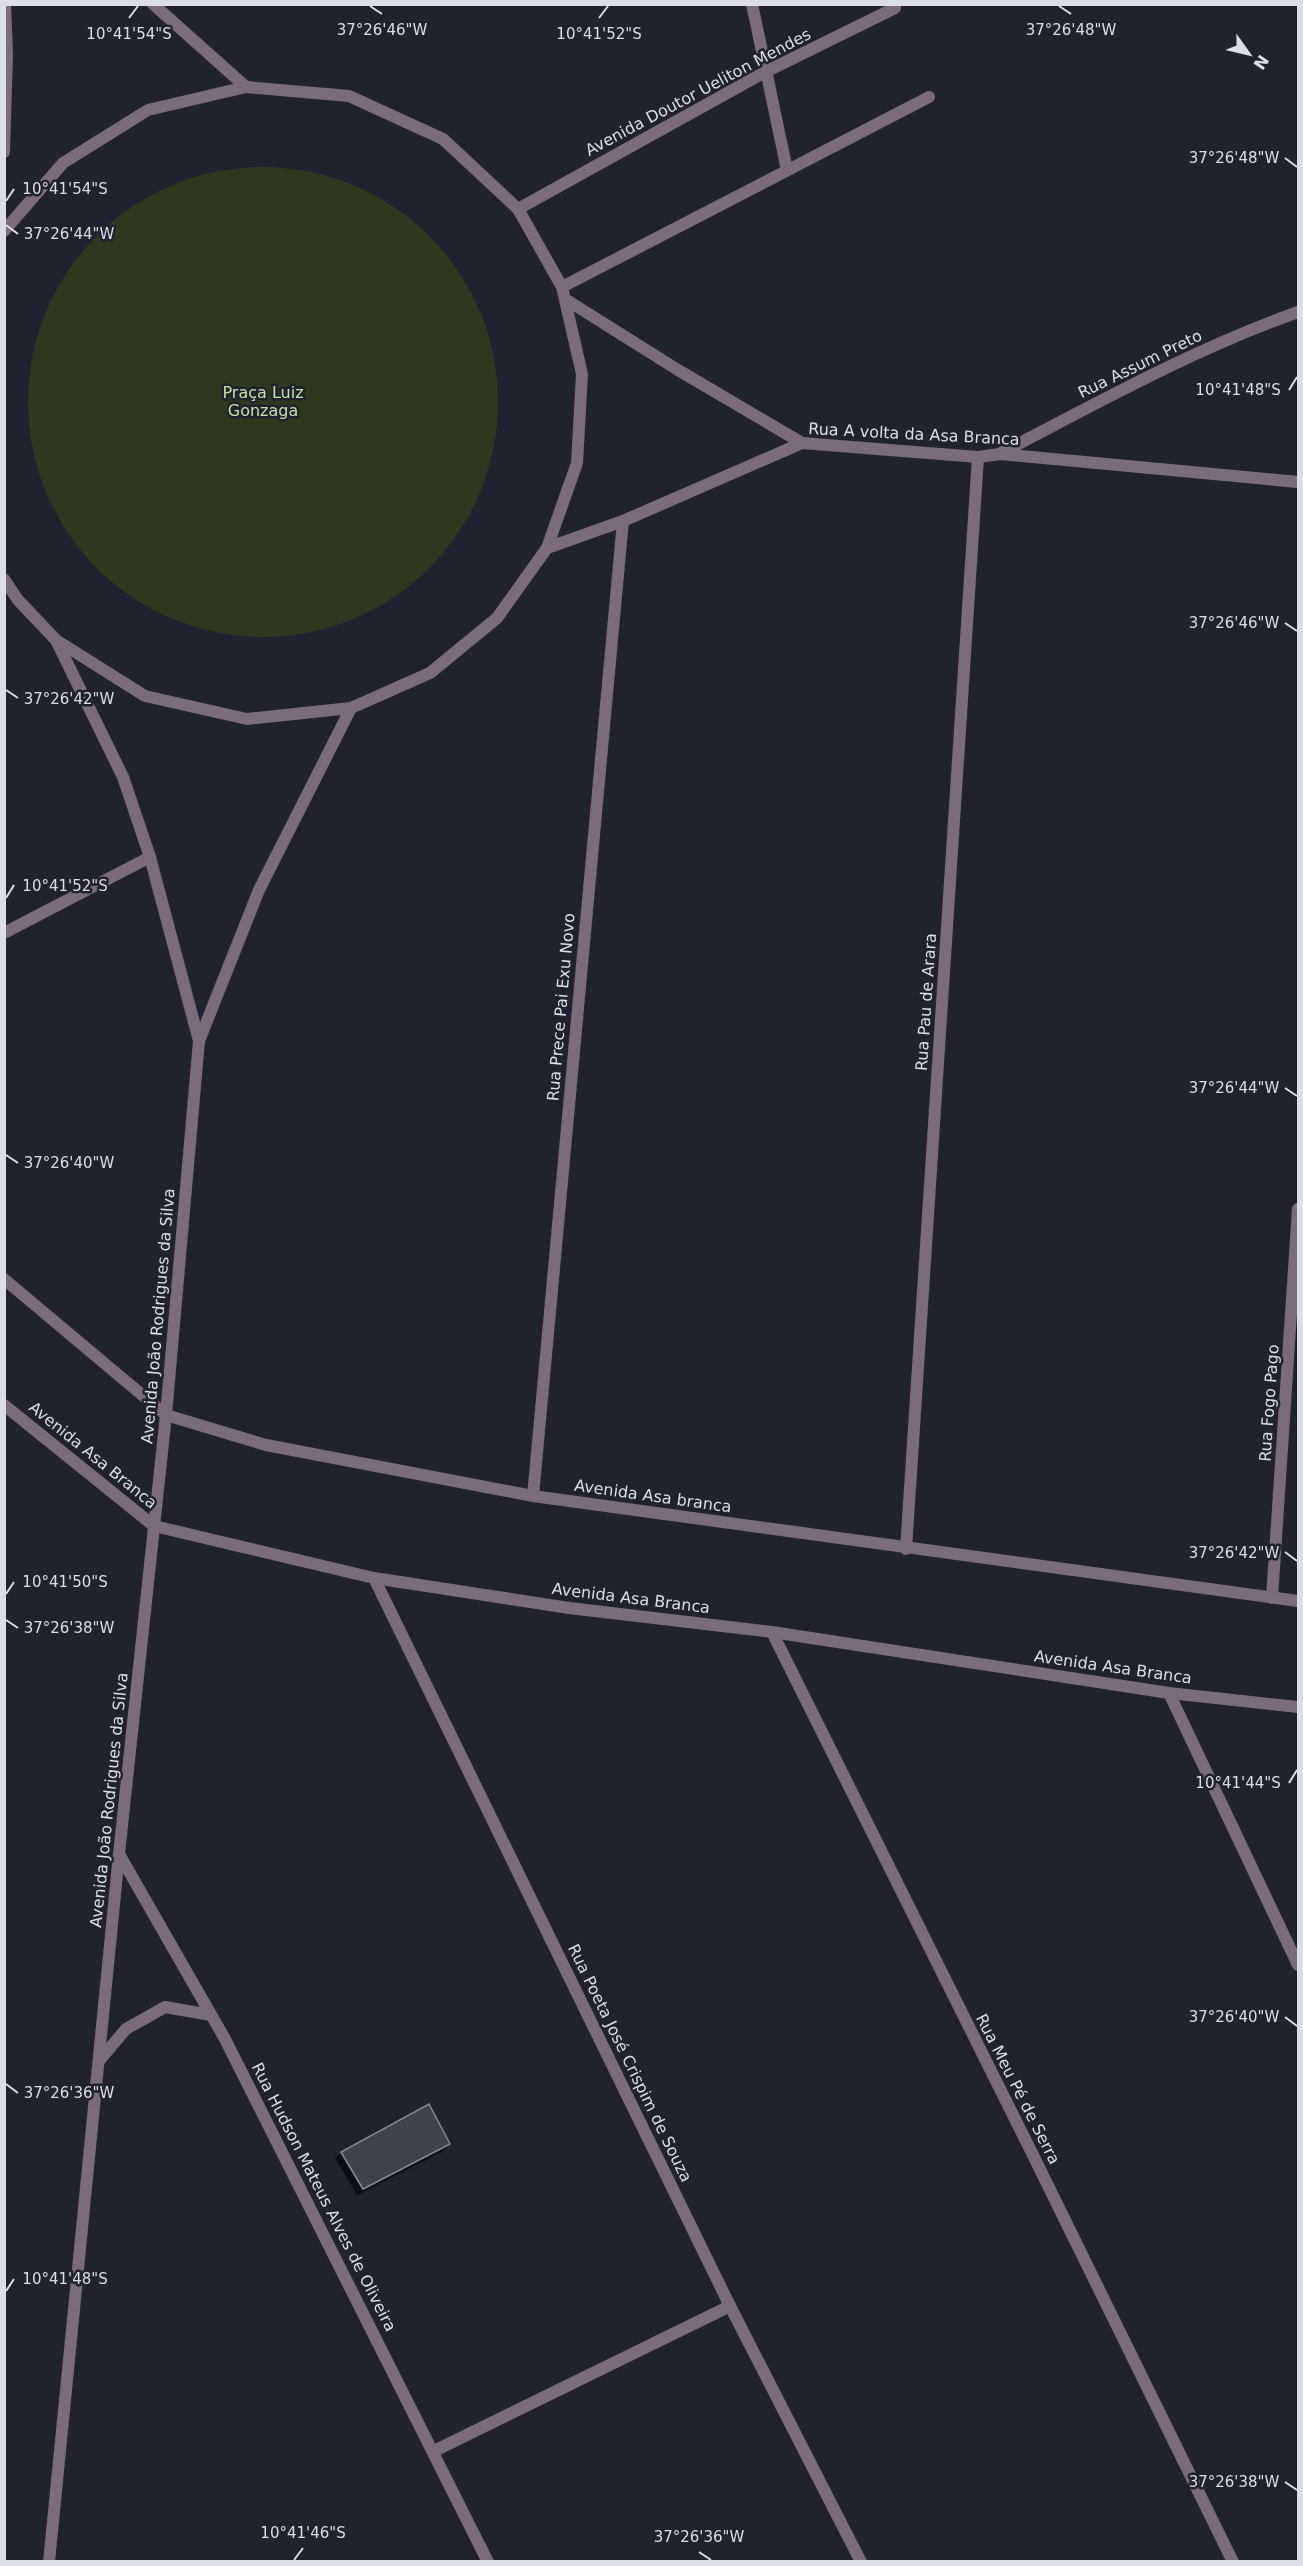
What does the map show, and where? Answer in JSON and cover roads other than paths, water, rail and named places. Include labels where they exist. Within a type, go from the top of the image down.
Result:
[{"type":"street","points":[[4,152],[5,4]]},
{"type":"street","points":[[153,4],[246,87]]},
{"type":"street","points":[[752,4],[787,170]]},
{"type":"street","name":"Avenida Doutor Ueliton Mendes","points":[[518,209],[765,72],[894,8]]},
{"type":"street","points":[[4,231],[63,163],[148,110],[246,87],[348,96],[442,139],[518,209],[563,293],[582,374],[577,463],[547,548],[497,618],[430,673],[351,708],[247,719],[145,696],[56,640],[18,600],[4,579]]},
{"type":"street","points":[[563,293],[787,170],[929,97]]},
{"type":"street","points":[[563,293],[678,370],[802,443]]},
{"type":"street","name":"Rua Assum Preto","points":[[1000,454],[1159,370],[1299,312]]},
{"type":"street","name":"Rua A volta da Asa Branca","points":[[547,548],[623,521],[802,443],[978,457],[1000,454],[1299,482]]},
{"type":"street","name":"Rua Pau de Arara","points":[[906,1549],[978,457]]},
{"type":"street","name":"Rua Prece Pai Exu Novo","points":[[533,1496],[623,521]]},
{"type":"street","name":"Avenida João Rodrigues da Silva","points":[[56,640],[123,777],[150,857],[199,1041]]},
{"type":"street","name":"Avenida João Rodrigues da Silva","points":[[48,2562],[119,1854],[166,1415],[199,1041],[259,891],[351,708]]},
{"type":"street","points":[[4,933],[150,857]]},
{"type":"street","name":"Rua Fogo Pago","points":[[1272,1598],[1299,1209]]},
{"type":"street","points":[[4,1279],[166,1415]]},
{"type":"street","name":"Avenida Asa Branca","points":[[4,1406],[154,1526],[374,1578],[569,1608],[772,1632],[1169,1693],[1299,1707]]},
{"type":"street","name":"Avenida Asa branca","points":[[166,1415],[266,1445],[533,1496],[1272,1598]]},
{"type":"street","name":"Rua Poeta José Crispim de Souza","points":[[374,1578],[730,2306],[861,2562]]},
{"type":"street","points":[[1272,1598],[1299,1601]]},
{"type":"street","name":"Rua Meu Pé de Serra","points":[[772,1632],[1233,2562]]},
{"type":"street","points":[[1169,1693],[1299,1965]]},
{"type":"street","name":"Rua Hudson Mateus Alves de Oliveira","points":[[119,1854],[212,2015],[488,2562]]},
{"type":"street","points":[[99,2061],[126,2029],[165,2007],[212,2015]]},
{"type":"street","points":[[434,2451],[730,2306]]},
{"type":"park label","name":"Praça Luiz Gonzaga","points":[[263,401]]}]
